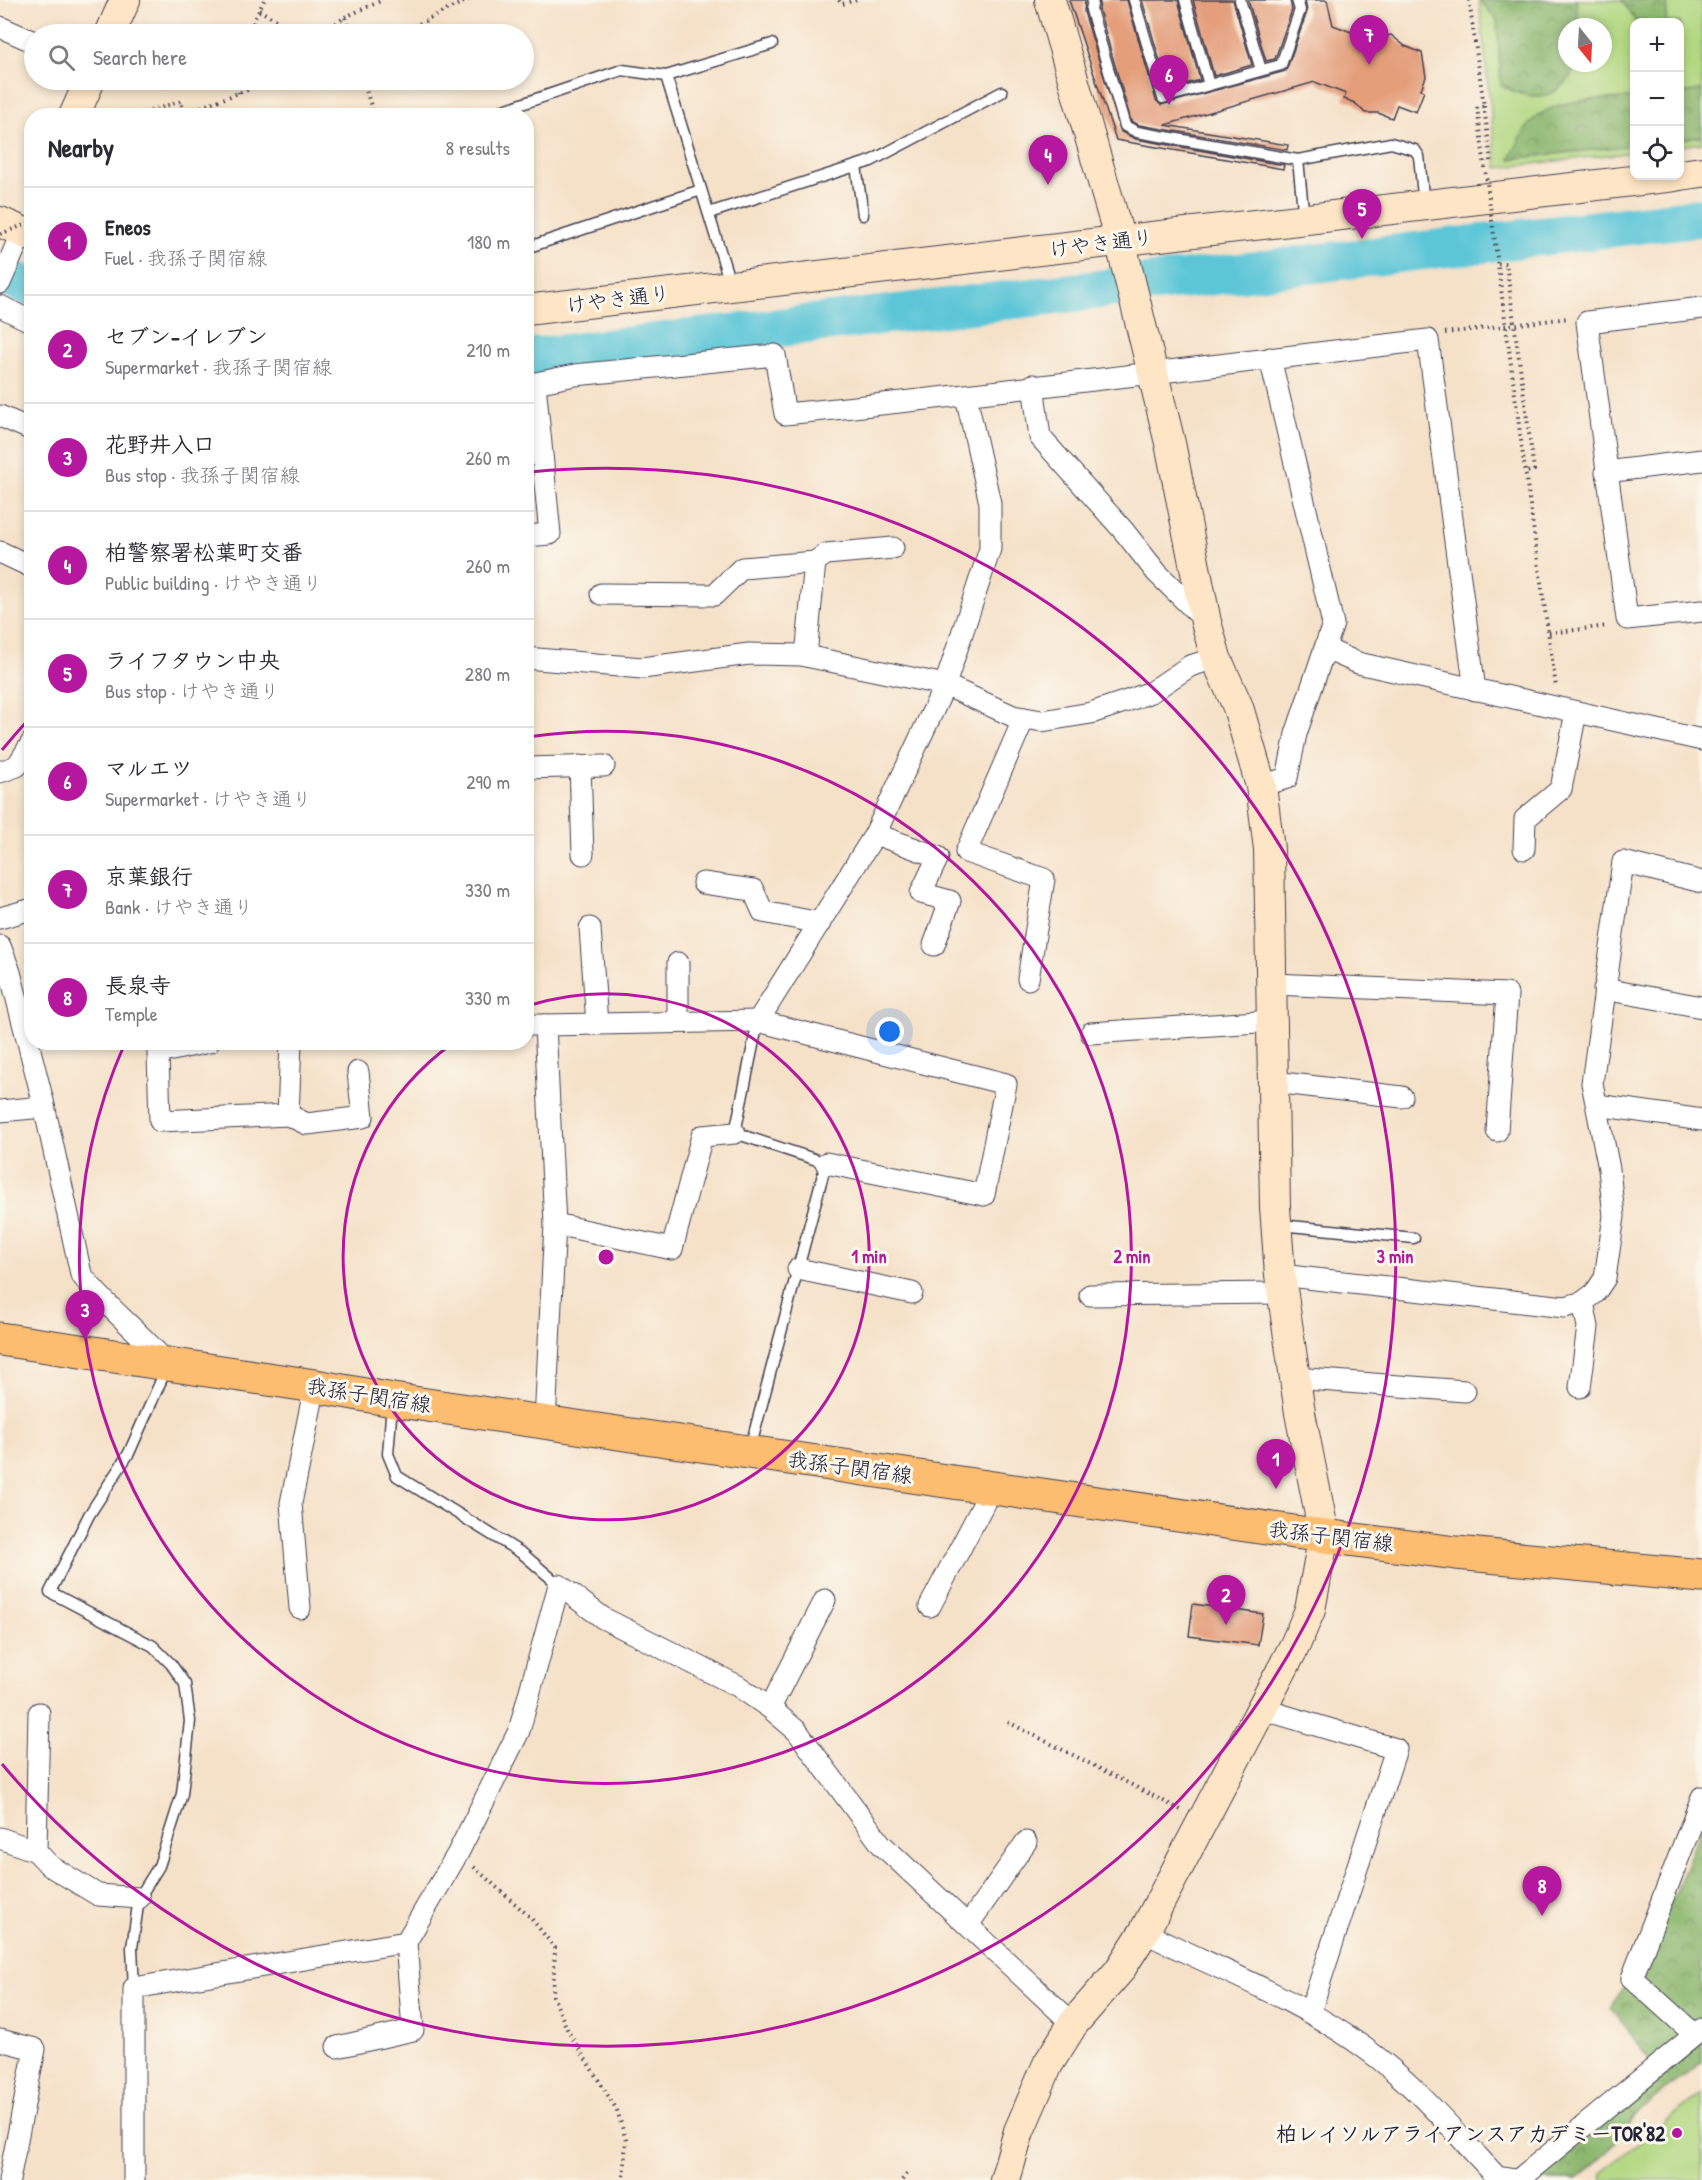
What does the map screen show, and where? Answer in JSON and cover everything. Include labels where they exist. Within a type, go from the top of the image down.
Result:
[{"type":"main road","name":"我孫子関宿線","points":[[0,1339],[315,1386],[393,1400],[1324,1535],[1456,1553],[1702,1576]]},
{"type":"street","points":[[114,24],[125,0]]},
{"type":"street","points":[[1005,2180],[1035,2091],[1073,2024],[1119,1971],[1143,1932],[1262,1709],[1310,1610],[1324,1535],[1294,1378],[1281,1284],[1276,1225],[1269,849],[1261,786],[1238,707],[1216,658],[1206,622],[1170,443],[1124,254],[1050,0]]},
{"type":"street","points":[[0,27],[24,38]]},
{"type":"street","points":[[78,108],[86,90]]},
{"type":"street","points":[[1684,174],[1702,172]]},
{"type":"street","name":"けやき通り","points":[[534,309],[731,286],[1124,254],[1304,219],[1640,180]]},
{"type":"street","points":[[0,282],[18,230]]},
{"type":"street","points":[[0,306],[24,318]]},
{"type":"street","points":[[1702,308],[1587,322],[1627,618],[1702,610]]},
{"type":"street","points":[[534,383],[575,375],[775,354],[784,414],[966,396],[1033,385],[1428,340],[1475,690]]},
{"type":"street","points":[[1261,786],[1287,778],[1296,734],[1333,624],[1270,358]]},
{"type":"street","points":[[1033,385],[1040,437],[1123,530],[1157,573],[1206,622]]},
{"type":"street","points":[[758,1021],[875,834],[945,685],[990,549],[990,503],[966,396]]},
{"type":"street","points":[[534,408],[550,534],[534,535]]},
{"type":"street","points":[[0,416],[24,426]]},
{"type":"street","points":[[1606,471],[1702,460]]},
{"type":"street","points":[[601,594],[714,595],[742,568],[815,562],[826,554],[893,548]]},
{"type":"street","points":[[0,552],[24,563]]},
{"type":"street","points":[[806,656],[815,562]]},
{"type":"street","points":[[1326,649],[1358,663],[1702,740]]},
{"type":"street","points":[[534,659],[642,668],[749,654],[806,656],[945,685],[1013,716],[1042,721],[1092,713],[1151,692],[1190,666],[1216,658]]},
{"type":"street","points":[[1524,849],[1525,819],[1561,789],[1567,710]]},
{"type":"street","points":[[1024,718],[966,852],[1044,879],[1028,979]]},
{"type":"street","points":[[0,772],[17,766],[24,755]]},
{"type":"street","points":[[534,768],[604,765]]},
{"type":"street","points":[[580,766],[583,854]]},
{"type":"street","points":[[875,834],[938,857],[921,893],[950,901],[933,945]]},
{"type":"street","points":[[1090,1295],[1281,1284],[1564,1307],[1583,1302],[1595,1293],[1605,1278],[1614,1216],[1609,1169],[1592,1083],[1623,862],[1702,882]]},
{"type":"street","points":[[703,883],[753,890],[763,912],[820,923]]},
{"type":"street","points":[[0,918],[24,911]]},
{"type":"street","points":[[590,928],[597,1024]]},
{"type":"street","points":[[0,946],[24,1010]]},
{"type":"street","points":[[678,963],[678,1022]]},
{"type":"street","points":[[1273,984],[1507,994],[1497,1131]]},
{"type":"street","points":[[1604,989],[1702,1007]]},
{"type":"street","points":[[545,1422],[555,1224],[536,1025],[758,1021],[1006,1084],[984,1195],[826,1163]]},
{"type":"street","points":[[1091,1033],[1273,1022]]},
{"type":"street","points":[[33,1050],[81,1274],[94,1292],[145,1337],[168,1365]]},
{"type":"street","points":[[172,1050],[158,1053],[160,1121],[288,1115],[307,1124],[363,1118],[358,1072]]},
{"type":"street","points":[[288,1115],[291,1050]]},
{"type":"street","points":[[1274,1082],[1402,1097]]},
{"type":"street","points":[[1597,1105],[1702,1120]]},
{"type":"street","points":[[0,1111],[44,1107]]},
{"type":"street","points":[[555,1224],[672,1249],[702,1136],[735,1133]]},
{"type":"street","points":[[798,1269],[912,1293]]},
{"type":"street","points":[[1580,1387],[1588,1327],[1583,1302]]},
{"type":"street","points":[[1294,1378],[1465,1391]]},
{"type":"street","points":[[300,1608],[291,1503],[315,1386]]},
{"type":"street","points":[[930,1606],[992,1488]]},
{"type":"street","points":[[337,2047],[413,2030],[406,1942],[458,1853],[519,1731],[559,1585],[603,1618],[738,1686],[770,1708],[797,1731],[881,1844],[1073,2024]]},
{"type":"street","points":[[770,1708],[825,1600]]},
{"type":"street","points":[[1262,1709],[1396,1749],[1310,2012]]},
{"type":"street","points":[[36,1851],[39,1713]]},
{"type":"street","points":[[1143,1932],[1310,2012],[1368,2050],[1419,2094],[1497,2177],[1517,2180],[1698,2032],[1632,1978],[1702,1797]]},
{"type":"street","points":[[0,1838],[36,1851],[50,1866],[98,1895],[139,1898]]},
{"type":"street","points":[[968,1925],[1026,1842]]},
{"type":"street","points":[[134,2180],[134,1988],[406,1942]]},
{"type":"street","points":[[0,2040],[35,2049],[9,2180]]},
{"type":"lane","points":[[1093,0],[1090,10],[1125,126],[1137,132],[1298,160],[1391,143],[1415,150],[1419,156],[1424,205]]},
{"type":"lane","points":[[1134,0],[1163,98],[1281,65],[1300,10],[1297,0]]},
{"type":"lane","points":[[1185,0],[1209,85]]},
{"type":"lane","points":[[1240,0],[1261,70]]},
{"type":"lane","points":[[510,108],[622,70],[666,76],[772,44]]},
{"type":"lane","points":[[666,76],[731,286]]},
{"type":"lane","points":[[709,213],[871,161],[1002,92]]},
{"type":"lane","points":[[1298,160],[1304,219]]},
{"type":"lane","points":[[856,165],[863,215]]},
{"type":"lane","points":[[534,245],[701,190]]},
{"type":"lane","points":[[749,1452],[826,1163],[735,1133],[758,1021]]},
{"type":"lane","points":[[1276,1225],[1414,1238]]},
{"type":"lane","points":[[134,1988],[132,1948],[139,1898],[159,1866],[182,1794],[190,1720],[185,1684],[171,1664],[153,1646],[50,1592],[89,1515],[129,1453],[168,1365]]},
{"type":"lane","points":[[393,1400],[388,1454],[397,1476],[523,1554],[559,1585]]},
{"type":"path","points":[[253,24],[264,0]]},
{"type":"path","points":[[335,24],[345,17],[383,0]]},
{"type":"path","points":[[421,24],[454,5],[469,0]]},
{"type":"path","points":[[839,0],[843,4],[856,0]]},
{"type":"path","points":[[1468,0],[1491,162]]},
{"type":"path","points":[[259,10],[283,24]]},
{"type":"path","points":[[345,17],[347,24]]},
{"type":"path","points":[[198,108],[244,90]]},
{"type":"path","points":[[366,90],[372,108]]},
{"type":"path","points":[[157,108],[181,100],[183,108]]},
{"type":"path","points":[[1484,106],[1477,106],[1524,463],[1549,633],[1567,710]]},
{"type":"path","points":[[1498,264],[1506,263],[1515,325],[1534,470],[1527,472]]},
{"type":"path","points":[[1428,340],[1438,334],[1574,318],[1587,322]]},
{"type":"path","points":[[1549,633],[1617,625],[1627,618]]},
{"type":"path","points":[[1008,1722],[1203,1821]]},
{"type":"path","points":[[458,1853],[530,1917],[555,1948],[553,1996],[568,2031],[616,2110],[626,2140],[624,2180]]},
{"type":"path","points":[[902,2180],[908,2173]]},
{"type":"green space","points":[[1479,0],[1702,0],[1702,143],[1684,145],[1684,18],[1630,18],[1630,152],[1497,168]]},
{"type":"green space","points":[[1480,0],[1576,0],[1578,18],[1558,18],[1558,72],[1573,72],[1571,76],[1555,91],[1545,95],[1524,94],[1501,85],[1497,20]]},
{"type":"green space","points":[[1621,0],[1668,0],[1666,18],[1634,18]]},
{"type":"green space","points":[[1702,90],[1702,137],[1684,139],[1684,92]]},
{"type":"green space","points":[[1630,98],[1630,145],[1510,159],[1523,134],[1536,117],[1562,104],[1586,100]]},
{"type":"green space","points":[[1702,1825],[1702,2062],[1639,2110],[1607,2152],[1577,2180],[1539,2180],[1660,2075],[1612,2008],[1675,1895]]},
{"type":"green space","name":"柏レイソルアライアンスアカデミーTOR'82","points":[[1702,2093],[1702,2180],[1602,2180],[1601,2173]]},
{"type":"building","points":[[1069,0],[1085,0],[1084,12],[1121,132],[1136,139],[1284,165],[1283,169],[1116,140]]},
{"type":"building","points":[[1100,0],[1127,0],[1156,100],[1161,105],[1286,71],[1307,12],[1305,0],[1327,0],[1333,25],[1367,38],[1370,32],[1382,37],[1391,35],[1405,46],[1422,53],[1426,77],[1421,89],[1424,91],[1416,112],[1397,105],[1392,118],[1378,113],[1365,113],[1355,103],[1344,99],[1346,94],[1315,82],[1165,125],[1288,145],[1287,150],[1139,125],[1131,121],[1099,10]]},
{"type":"building","points":[[1142,0],[1178,0],[1200,80],[1168,89]]},
{"type":"building","points":[[1193,0],[1233,0],[1252,65],[1214,76]]},
{"type":"building","points":[[1248,0],[1290,0],[1292,10],[1275,59],[1266,61]]},
{"type":"building","points":[[1193,1604],[1263,1614],[1258,1645],[1189,1636]]},
{"type":"waterway","points":[[534,357],[1702,217]]},
{"type":"waterway","points":[[0,274],[24,284]]},
{"type":"place","name":"京葉銀行","points":[[1369,65]]},
{"type":"place","name":"マルエツ","points":[[1169,105]]},
{"type":"place","name":"柏警察署松葉町交番","points":[[1048,185]]},
{"type":"place","name":"ライフタウン中央","points":[[1362,239]]},
{"type":"place","name":"花野井入口","points":[[85,1340]]},
{"type":"place","name":"Eneos","points":[[1276,1489]]},
{"type":"place","name":"セブン-イレブン","points":[[1226,1625]]},
{"type":"place","name":"長泉寺","points":[[1542,1916]]},
{"type":"place","name":"柏レイソルアライアンスアカデミーTOR'82","points":[[1677,2133]]}]
